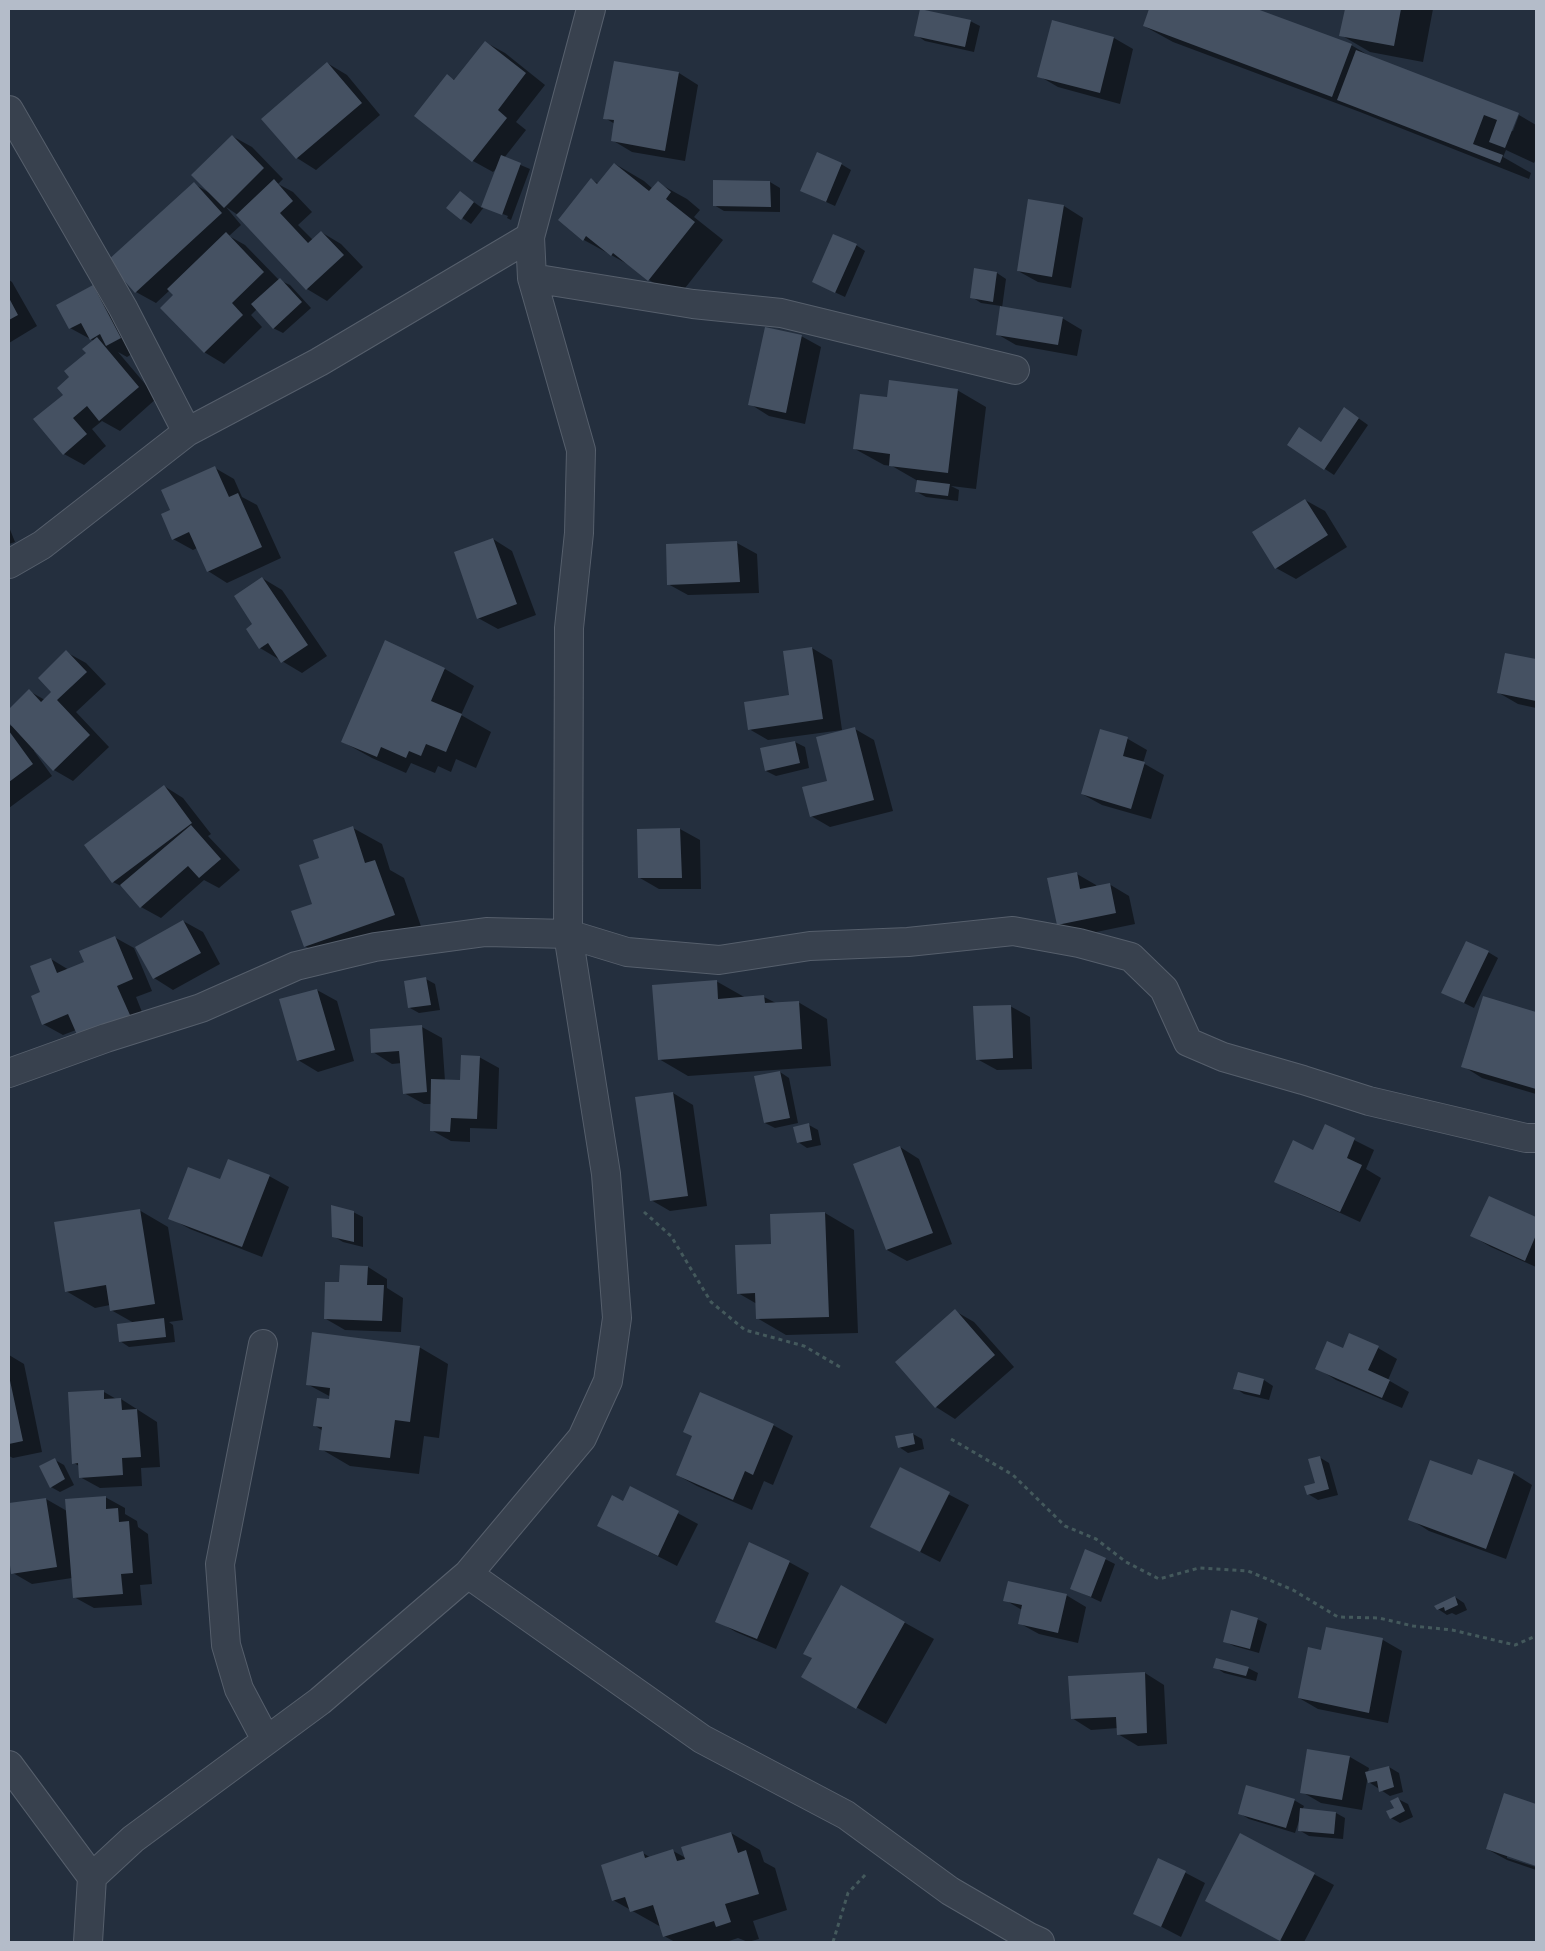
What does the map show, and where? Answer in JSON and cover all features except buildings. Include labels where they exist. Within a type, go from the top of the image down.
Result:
[{"type":"street","points":[[92,1877],[133,1838],[320,1701],[468,1574],[582,1438],[608,1381],[617,1318],[606,1174],[568,934],[569,628],[580,533],[581,450],[532,278],[530,237],[591,9]]},
{"type":"street","points":[[9,110],[123,308],[187,432]]},
{"type":"street","points":[[9,564],[42,545],[187,432],[318,362],[530,237]]},
{"type":"street","points":[[532,278],[693,304],[781,313],[1015,370]]},
{"type":"street","points":[[9,1072],[106,1038],[201,1008],[305,964],[375,947],[486,932],[568,934],[627,952],[718,960],[810,946],[908,942],[1013,931],[1079,943],[1131,957],[1164,989],[1188,1042],[1223,1057],[1369,1101],[1526,1138],[1536,1138]]},
{"type":"street","points":[[263,1344],[220,1564],[226,1645],[239,1689],[266,1740]]},
{"type":"street","points":[[468,1574],[702,1740],[846,1816],[950,1891],[1029,1938],[1040,1942]]},
{"type":"street","points":[[9,1765],[92,1877],[88,1942]]},
{"type":"path","points":[[606,1174],[628,1198],[671,1236],[711,1302],[745,1330],[804,1346],[840,1367]]},
{"type":"path","points":[[951,1439],[1013,1475],[1065,1526],[1096,1539],[1126,1562],[1159,1579],[1199,1568],[1248,1571],[1293,1590],[1338,1617],[1378,1618],[1413,1626],[1452,1630],[1515,1645],[1536,1636]]},
{"type":"path","points":[[833,1942],[848,1893],[890,1848]]}]
